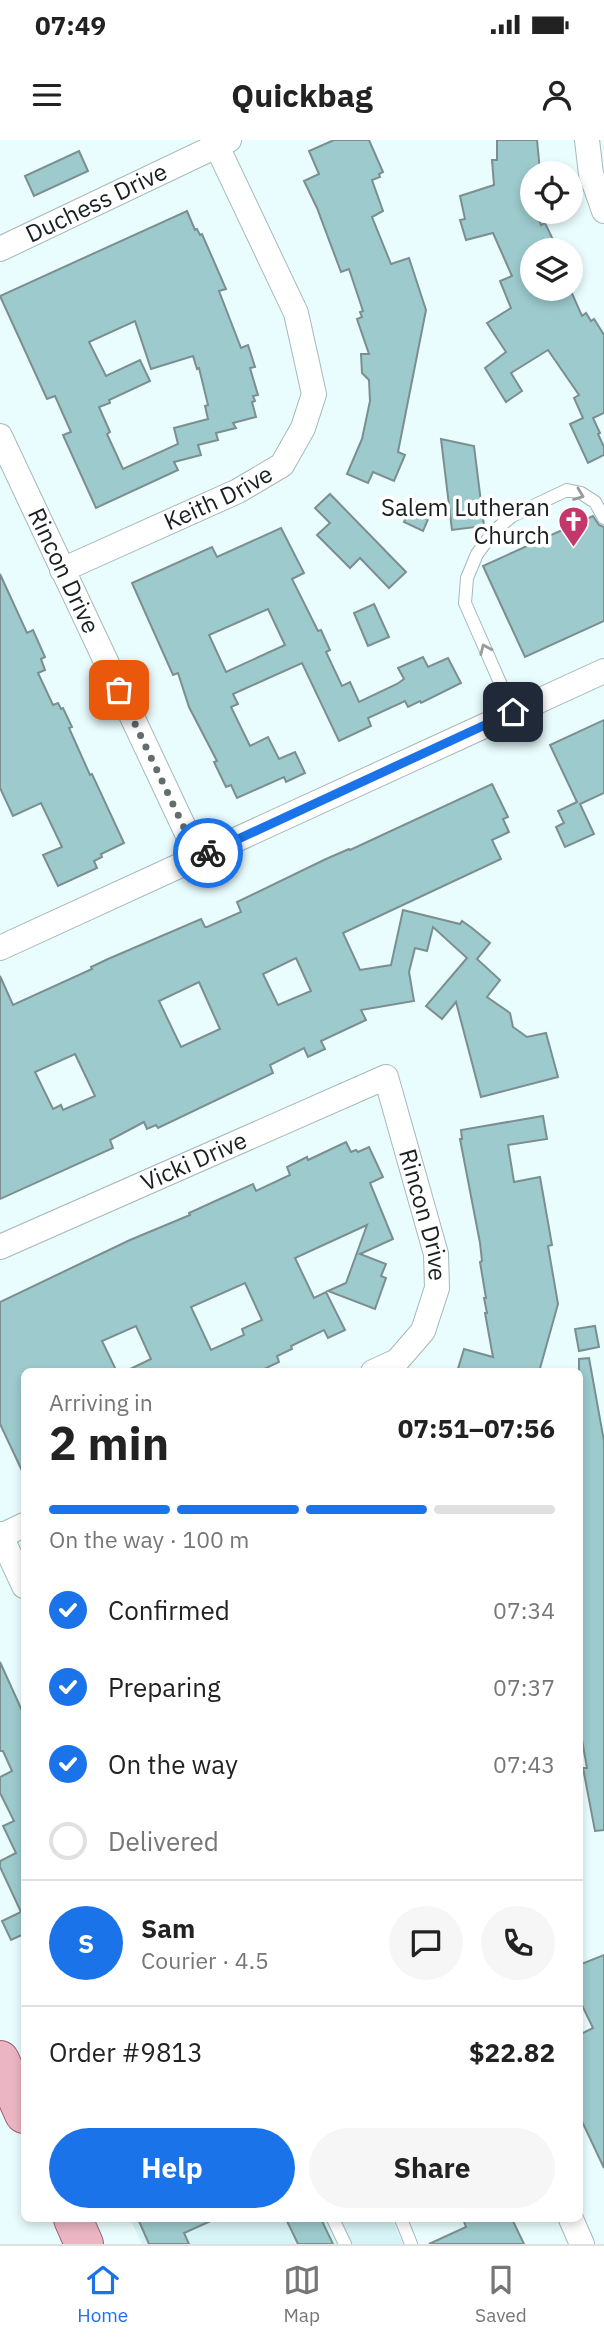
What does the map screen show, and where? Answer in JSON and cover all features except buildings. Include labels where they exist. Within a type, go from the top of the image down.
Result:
[{"type":"main road","points":[[6,2064],[21,2106]]},
{"type":"main road","points":[[74,2222],[84,2244]]},
{"type":"street","points":[[587,140],[591,174],[604,211]]},
{"type":"street","name":"Duchess Drive","points":[[0,249],[220,142]]},
{"type":"street","name":"Keith Drive","points":[[62,570],[238,491],[282,465],[303,428],[314,394],[296,313],[220,142]]},
{"type":"street","name":"Rincon Drive","points":[[0,436],[198,857]]},
{"type":"street","points":[[0,948],[604,671]]},
{"type":"street","name":"Rincon Drive","points":[[382,1368],[397,1361],[423,1331],[436,1288],[436,1254],[386,1077]]},
{"type":"street","name":"Vicki Drive","points":[[0,1247],[386,1077]]},
{"type":"street","points":[[21,1526],[0,1535],[21,1580]]},
{"type":"street","points":[[572,2222],[582,2244]]},
{"type":"lane","points":[[513,712],[465,603],[467,578],[477,554],[494,531],[512,516],[567,490],[581,493],[595,502],[604,518]]},
{"type":"lane","points":[[334,2222],[345,2244]]},
{"type":"lane","points":[[402,2222],[411,2244]]},
{"type":"shaded area","points":[[131,2222],[393,2222],[403,2244],[142,2244]]},
{"type":"way so far","points":[[119,690],[198,857],[208,853]]},
{"type":"place","name":"Salem Lutheran Church","points":[[573,549]]},
{"type":"route","points":[[208,853],[513,712]]}]
